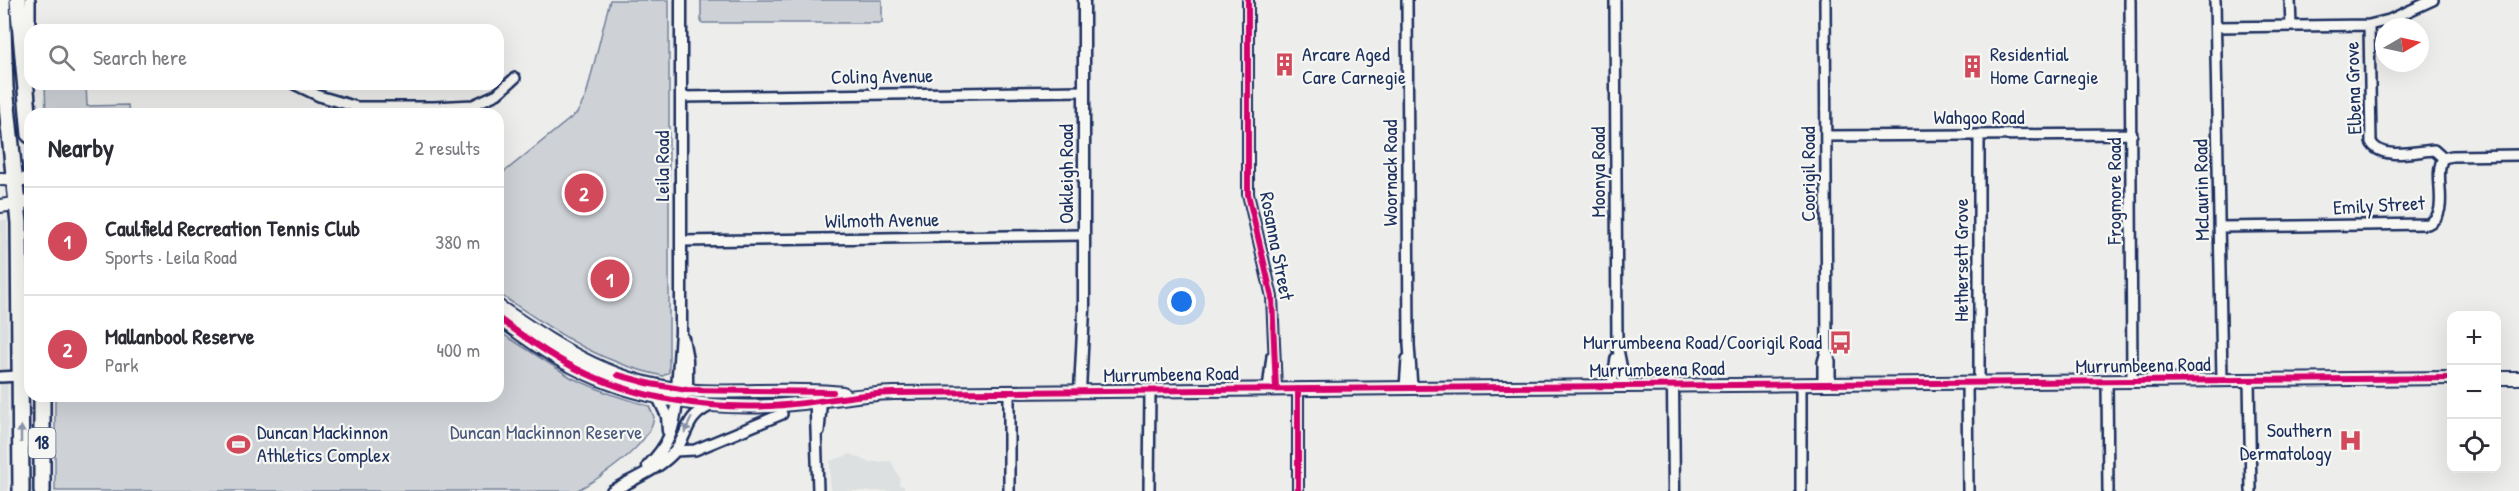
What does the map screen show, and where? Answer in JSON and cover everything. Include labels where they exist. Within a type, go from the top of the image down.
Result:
[{"type":"highway","name":"18","points":[[2,0],[5,144],[24,203],[19,224],[21,491]]},
{"type":"highway","points":[[18,0],[25,24]]},
{"type":"highway","points":[[28,90],[29,108]]},
{"type":"highway","name":"18","points":[[42,402],[42,491]]},
{"type":"main road","points":[[0,206],[24,203]]},
{"type":"main road","name":"Murrumbeena Road","points":[[504,310],[553,344],[591,365],[710,406],[773,406],[818,396]]},
{"type":"main road","name":"Murrumbeena Road","points":[[504,322],[577,369],[615,385],[658,397],[2447,378]]},
{"type":"main road","points":[[2501,378],[2519,378]]},
{"type":"street","points":[[28,24],[30,0]]},
{"type":"street","name":"Leila Road","points":[[670,449],[680,395],[681,0]]},
{"type":"street","name":"Oakleigh Road","points":[[1084,0],[1084,391]]},
{"type":"street","name":"Rosanna Street","points":[[1248,0],[1248,194],[1272,297],[1273,354],[1269,366],[1272,389]]},
{"type":"street","name":"Woornack Road","points":[[1407,0],[1409,388]]},
{"type":"street","name":"Moonya Road","points":[[1615,0],[1619,386]]},
{"type":"street","name":"Coorigil Road","points":[[1825,0],[1827,348],[1830,362],[1827,384]]},
{"type":"street","name":"Frogmore Road","points":[[2130,0],[2132,382]]},
{"type":"street","name":"McLaurin Road","points":[[2215,0],[2222,380]]},
{"type":"street","points":[[2290,0],[2291,26]]},
{"type":"street","points":[[2216,27],[2369,25],[2390,20],[2433,0]]},
{"type":"street","name":"Elbena Grove","points":[[2369,25],[2371,142],[2374,148],[2384,153],[2434,150],[2444,158]]},
{"type":"street","points":[[504,88],[515,78]]},
{"type":"street","points":[[306,90],[357,107],[376,108]]},
{"type":"street","points":[[454,108],[473,105],[502,90]]},
{"type":"street","name":"Coling Avenue","points":[[681,97],[1084,91]]},
{"type":"street","name":"Wahgoo Road","points":[[1826,136],[2132,134]]},
{"type":"street","name":"Hethersett Grove","points":[[1968,491],[1979,136]]},
{"type":"street","points":[[2444,158],[2519,155]]},
{"type":"street","name":"Emily Street","points":[[2220,227],[2428,224],[2436,220],[2440,212],[2439,166],[2444,158]]},
{"type":"street","name":"Wilmoth Avenue","points":[[681,241],[1083,235]]},
{"type":"street","points":[[0,377],[21,376]]},
{"type":"street","points":[[2249,380],[2251,491]]},
{"type":"street","points":[[2107,382],[2108,491]]},
{"type":"street","points":[[1673,385],[1674,491]]},
{"type":"street","points":[[1801,385],[1801,491]]},
{"type":"street","points":[[1298,389],[1298,491]]},
{"type":"street","points":[[1149,491],[1150,390]]},
{"type":"street","points":[[1009,392],[1009,491]]},
{"type":"street","points":[[818,396],[821,426],[818,436],[818,491]]},
{"type":"street","points":[[658,397],[668,418],[670,449]]},
{"type":"street","points":[[612,491],[637,477],[670,449],[692,416],[710,406]]},
{"type":"street","points":[[670,449],[694,450],[782,414]]},
{"type":"shaded area","points":[[0,220],[7,220],[8,491],[0,491]]},
{"type":"shaded area","points":[[851,454],[868,462],[891,461],[900,478],[899,485],[904,486],[904,491],[830,491],[830,461]]},
{"type":"green space","points":[[610,0],[669,0],[669,372],[663,376],[638,370],[596,353],[557,332],[504,297],[504,172],[577,113],[586,96]]},
{"type":"green space","points":[[701,0],[882,0],[882,23],[701,23]]},
{"type":"green space","points":[[45,90],[86,90],[87,106],[128,105],[128,108],[46,108]]},
{"type":"green space","name":"Duncan Mackinnon Reserve","points":[[504,335],[572,378],[610,394],[649,406],[654,417],[644,439],[634,450],[610,470],[576,491],[55,491],[55,402],[504,402]]},
{"type":"cycle path","points":[[1248,0],[1248,194],[1272,297],[1276,389]]},
{"type":"cycle path","points":[[504,322],[565,363],[598,379],[671,400],[721,406],[786,405],[894,393],[2447,378]]},
{"type":"cycle path","points":[[618,375],[687,390],[833,392]]},
{"type":"cycle path","points":[[1298,389],[1298,491]]},
{"type":"place","name":"Arcare Aged Care Carnegie","points":[[1284,65]]},
{"type":"place","name":"Residential Home Carnegie","points":[[1972,66]]},
{"type":"place","name":"Mallanbool Reserve","points":[[584,193]]},
{"type":"place","name":"Caulfield Recreation Tennis Club","points":[[610,279]]},
{"type":"place","name":"Murrumbeena Road/Coorigil Road","points":[[1840,342]]},
{"type":"place","name":"Southern Dermatology","points":[[2350,441]]},
{"type":"place","name":"Duncan Mackinnon Athletics Complex","points":[[239,444]]}]
